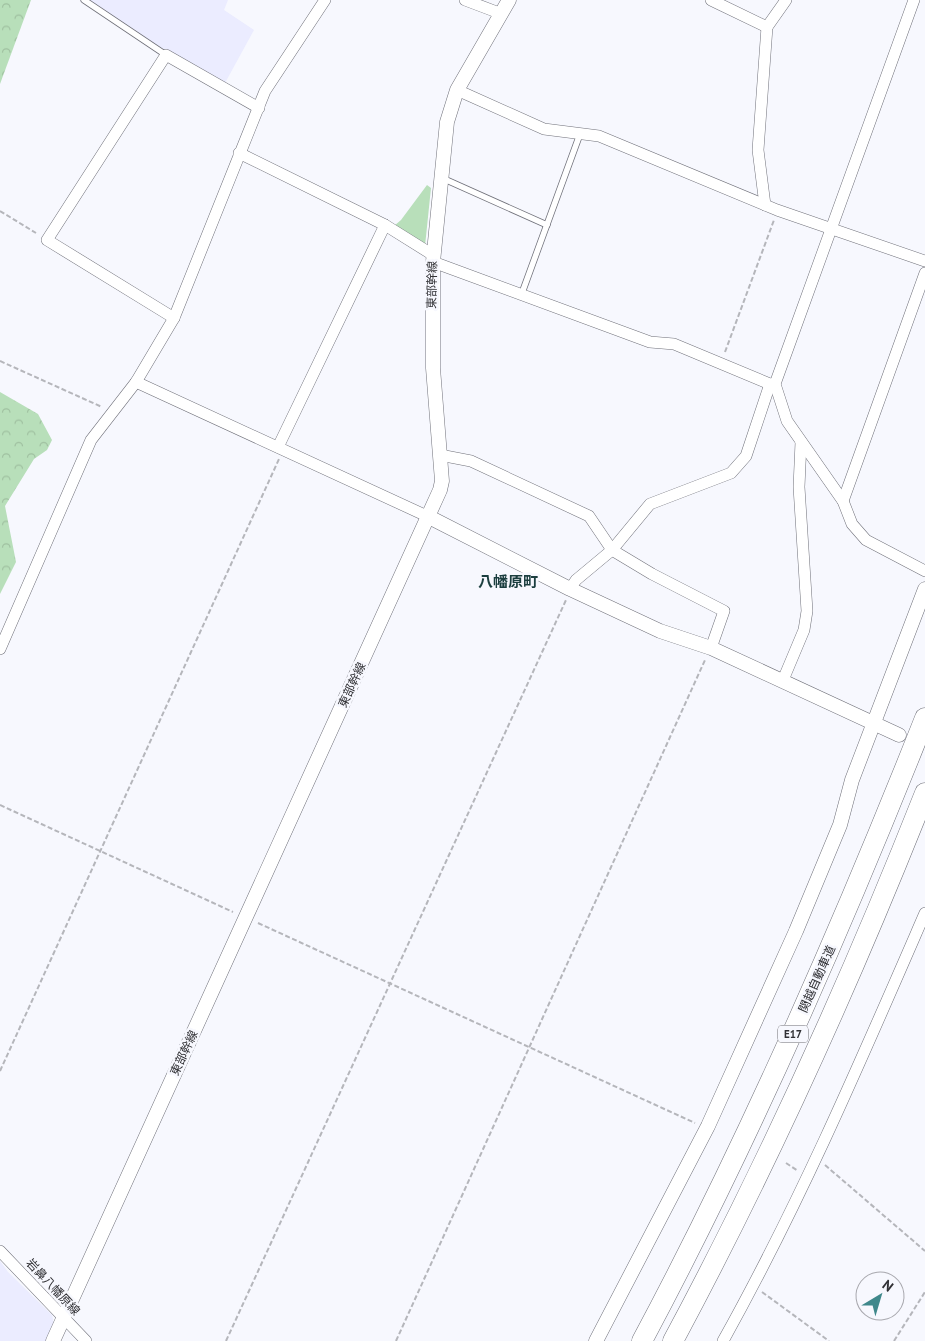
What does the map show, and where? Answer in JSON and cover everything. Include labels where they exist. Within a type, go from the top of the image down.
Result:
[{"type":"highway","name":"関越自動車道","points":[[642,1341],[689,1254],[812,992],[925,718]]},
{"type":"highway","name":"E17","points":[[673,1341],[712,1268],[795,1096],[840,996],[925,793]]},
{"type":"street","points":[[0,649],[91,440],[136,382],[174,318],[265,91],[325,0]]},
{"type":"street","points":[[465,0],[502,14]]},
{"type":"street","name":"東部幹線","points":[[53,1341],[429,516],[442,481],[433,368],[433,258],[448,113],[457,90],[509,0]]},
{"type":"street","points":[[711,0],[767,27]]},
{"type":"street","points":[[765,205],[758,150],[767,27],[786,0]]},
{"type":"street","points":[[570,589],[576,580],[612,550],[650,504],[731,473],[746,456],[914,0]]},
{"type":"street","points":[[174,318],[47,240],[166,55],[259,108]]},
{"type":"street","points":[[457,90],[544,129],[599,136],[630,147],[777,210],[925,261]]},
{"type":"street","points":[[239,153],[385,225],[433,258],[650,342],[674,344],[772,384],[787,421],[844,501],[852,524],[866,540],[925,571]]},
{"type":"street","points":[[281,448],[385,225]]},
{"type":"street","points":[[844,501],[925,273]]},
{"type":"street","points":[[136,382],[429,516],[570,589],[660,631],[711,648],[899,734]]},
{"type":"street","points":[[783,680],[804,630],[807,611],[799,486],[801,442]]},
{"type":"street","points":[[440,454],[471,462],[589,516],[612,550],[652,574],[724,611],[711,648]]},
{"type":"street","points":[[596,1341],[708,1126],[796,931],[832,842],[852,780],[925,589]]},
{"type":"street","points":[[723,1341],[753,1287],[818,1159],[925,913]]},
{"type":"street","name":"岩鼻八幡原線","points":[[0,1251],[86,1341]]},
{"type":"lane","points":[[84,0],[166,55]]},
{"type":"lane","points":[[522,293],[580,134]]},
{"type":"lane","points":[[440,177],[547,225]]},
{"type":"path","points":[[721,364],[777,210]]},
{"type":"path","points":[[0,211],[47,240]]},
{"type":"path","points":[[0,361],[113,412]]},
{"type":"path","points":[[0,1071],[101,851],[281,448]]},
{"type":"path","points":[[226,1341],[570,589]]},
{"type":"path","points":[[396,1341],[711,648]]},
{"type":"path","points":[[0,805],[699,1125],[708,1126]]},
{"type":"path","points":[[818,1159],[925,1251]]},
{"type":"path","points":[[753,1287],[829,1341]]},
{"type":"path","points":[[894,1341],[925,1292]]},
{"type":"shaded area","points":[[88,0],[228,0],[224,10],[254,30],[225,83],[155,44]]},
{"type":"shaded area","points":[[0,1261],[8,1272],[52,1315],[54,1324],[46,1341],[0,1341]]},
{"type":"green space","points":[[0,0],[31,0],[0,84]]},
{"type":"green space","points":[[427,185],[431,188],[425,246],[394,226],[401,220]]},
{"type":"green space","points":[[0,392],[38,414],[52,440],[47,450],[34,459],[5,506],[16,562],[0,594]]},
{"type":"district","name":"八幡原町","points":[[508,582]]}]
